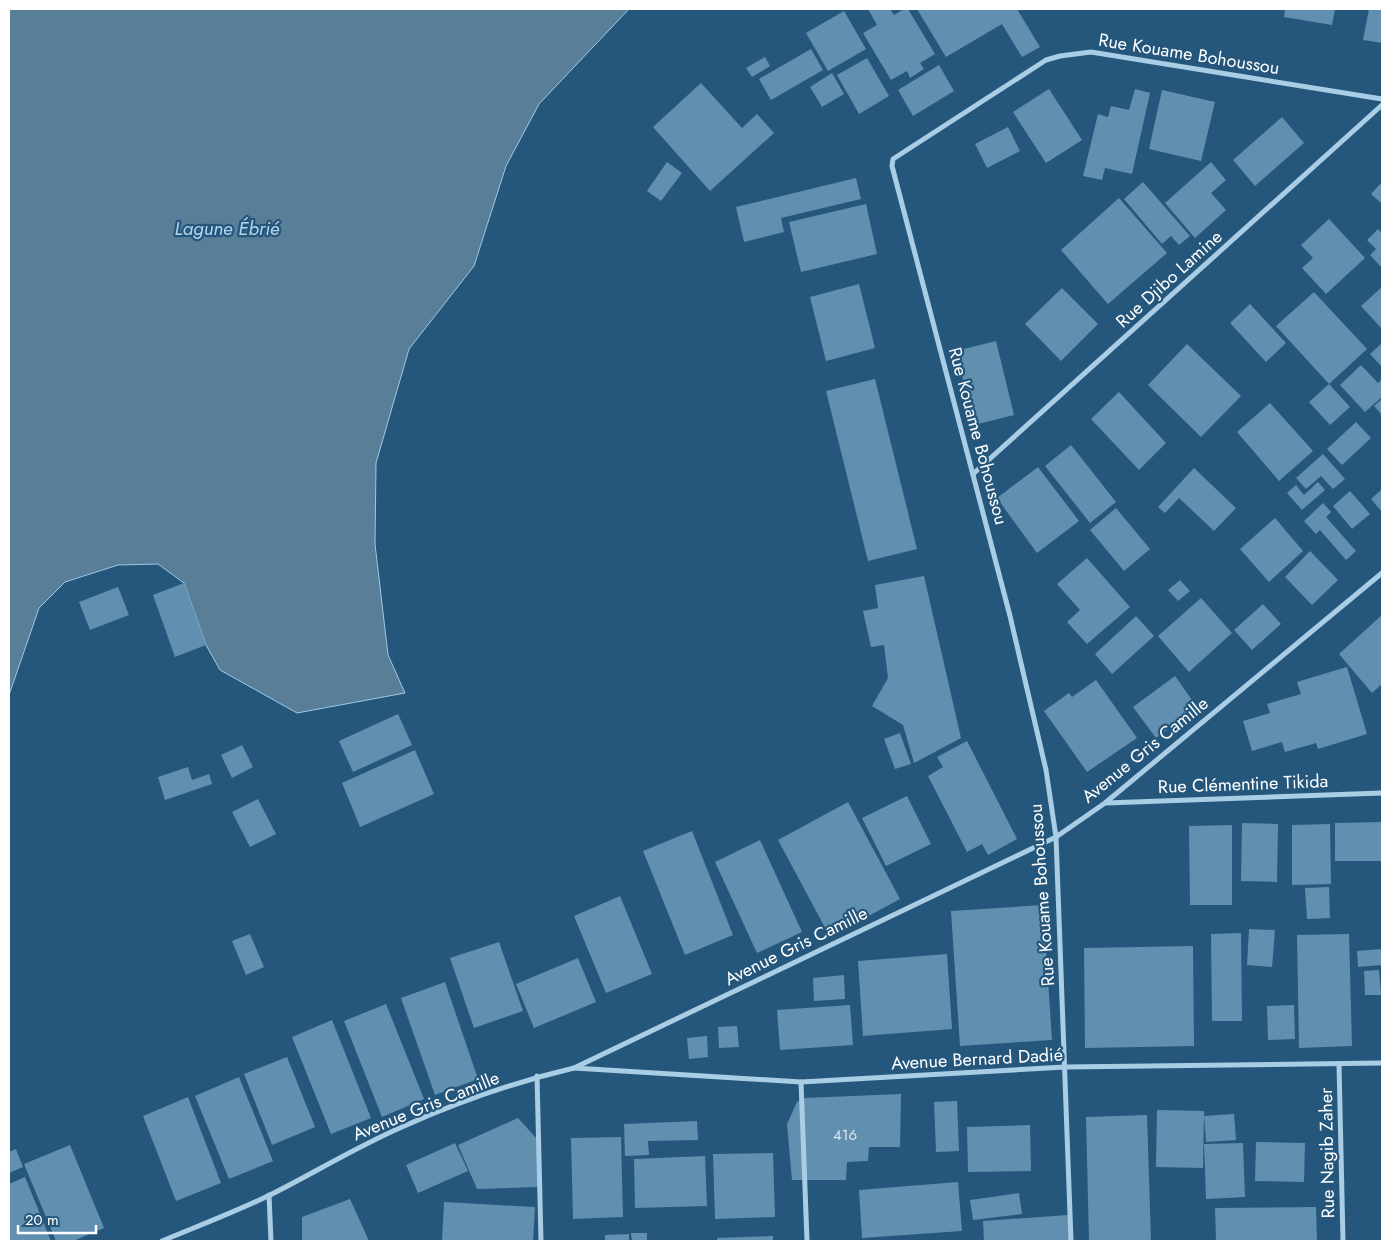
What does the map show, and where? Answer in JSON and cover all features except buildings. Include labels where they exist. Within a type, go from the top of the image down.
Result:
[{"type":"street","name":"Rue Kouame Bohoussou","points":[[1071,1241],[1056,837],[1046,770],[974,474],[892,166],[893,159],[1046,60],[1074,54],[1091,52],[1382,99]]},
{"type":"street","name":"Rue Djibo Lamine","points":[[974,474],[1382,105]]},
{"type":"street","name":"Avenue Gris Camille","points":[[162,1241],[269,1195],[338,1158],[402,1127],[537,1076],[574,1068],[1056,837],[1105,803],[1382,573]]},
{"type":"street","name":"Rue Clémentine Tikida","points":[[1105,803],[1382,794]]},
{"type":"street","name":"Avenue Bernard Dadié","points":[[574,1068],[801,1082],[1065,1067],[1382,1062]]},
{"type":"street","name":"Rue Nagib Zaher","points":[[1339,1064],[1343,1241]]},
{"type":"street","points":[[537,1076],[541,1241]]},
{"type":"street","points":[[801,1082],[807,1241]]},
{"type":"street","points":[[269,1195],[271,1241]]},
{"type":"water","name":"Lagune Ébrié","points":[[9,9],[629,9],[539,104],[506,166],[474,266],[409,349],[376,463],[375,544],[388,655],[405,693],[297,713],[220,670],[206,645],[184,583],[158,564],[118,565],[65,582],[39,608],[9,695]]}]
